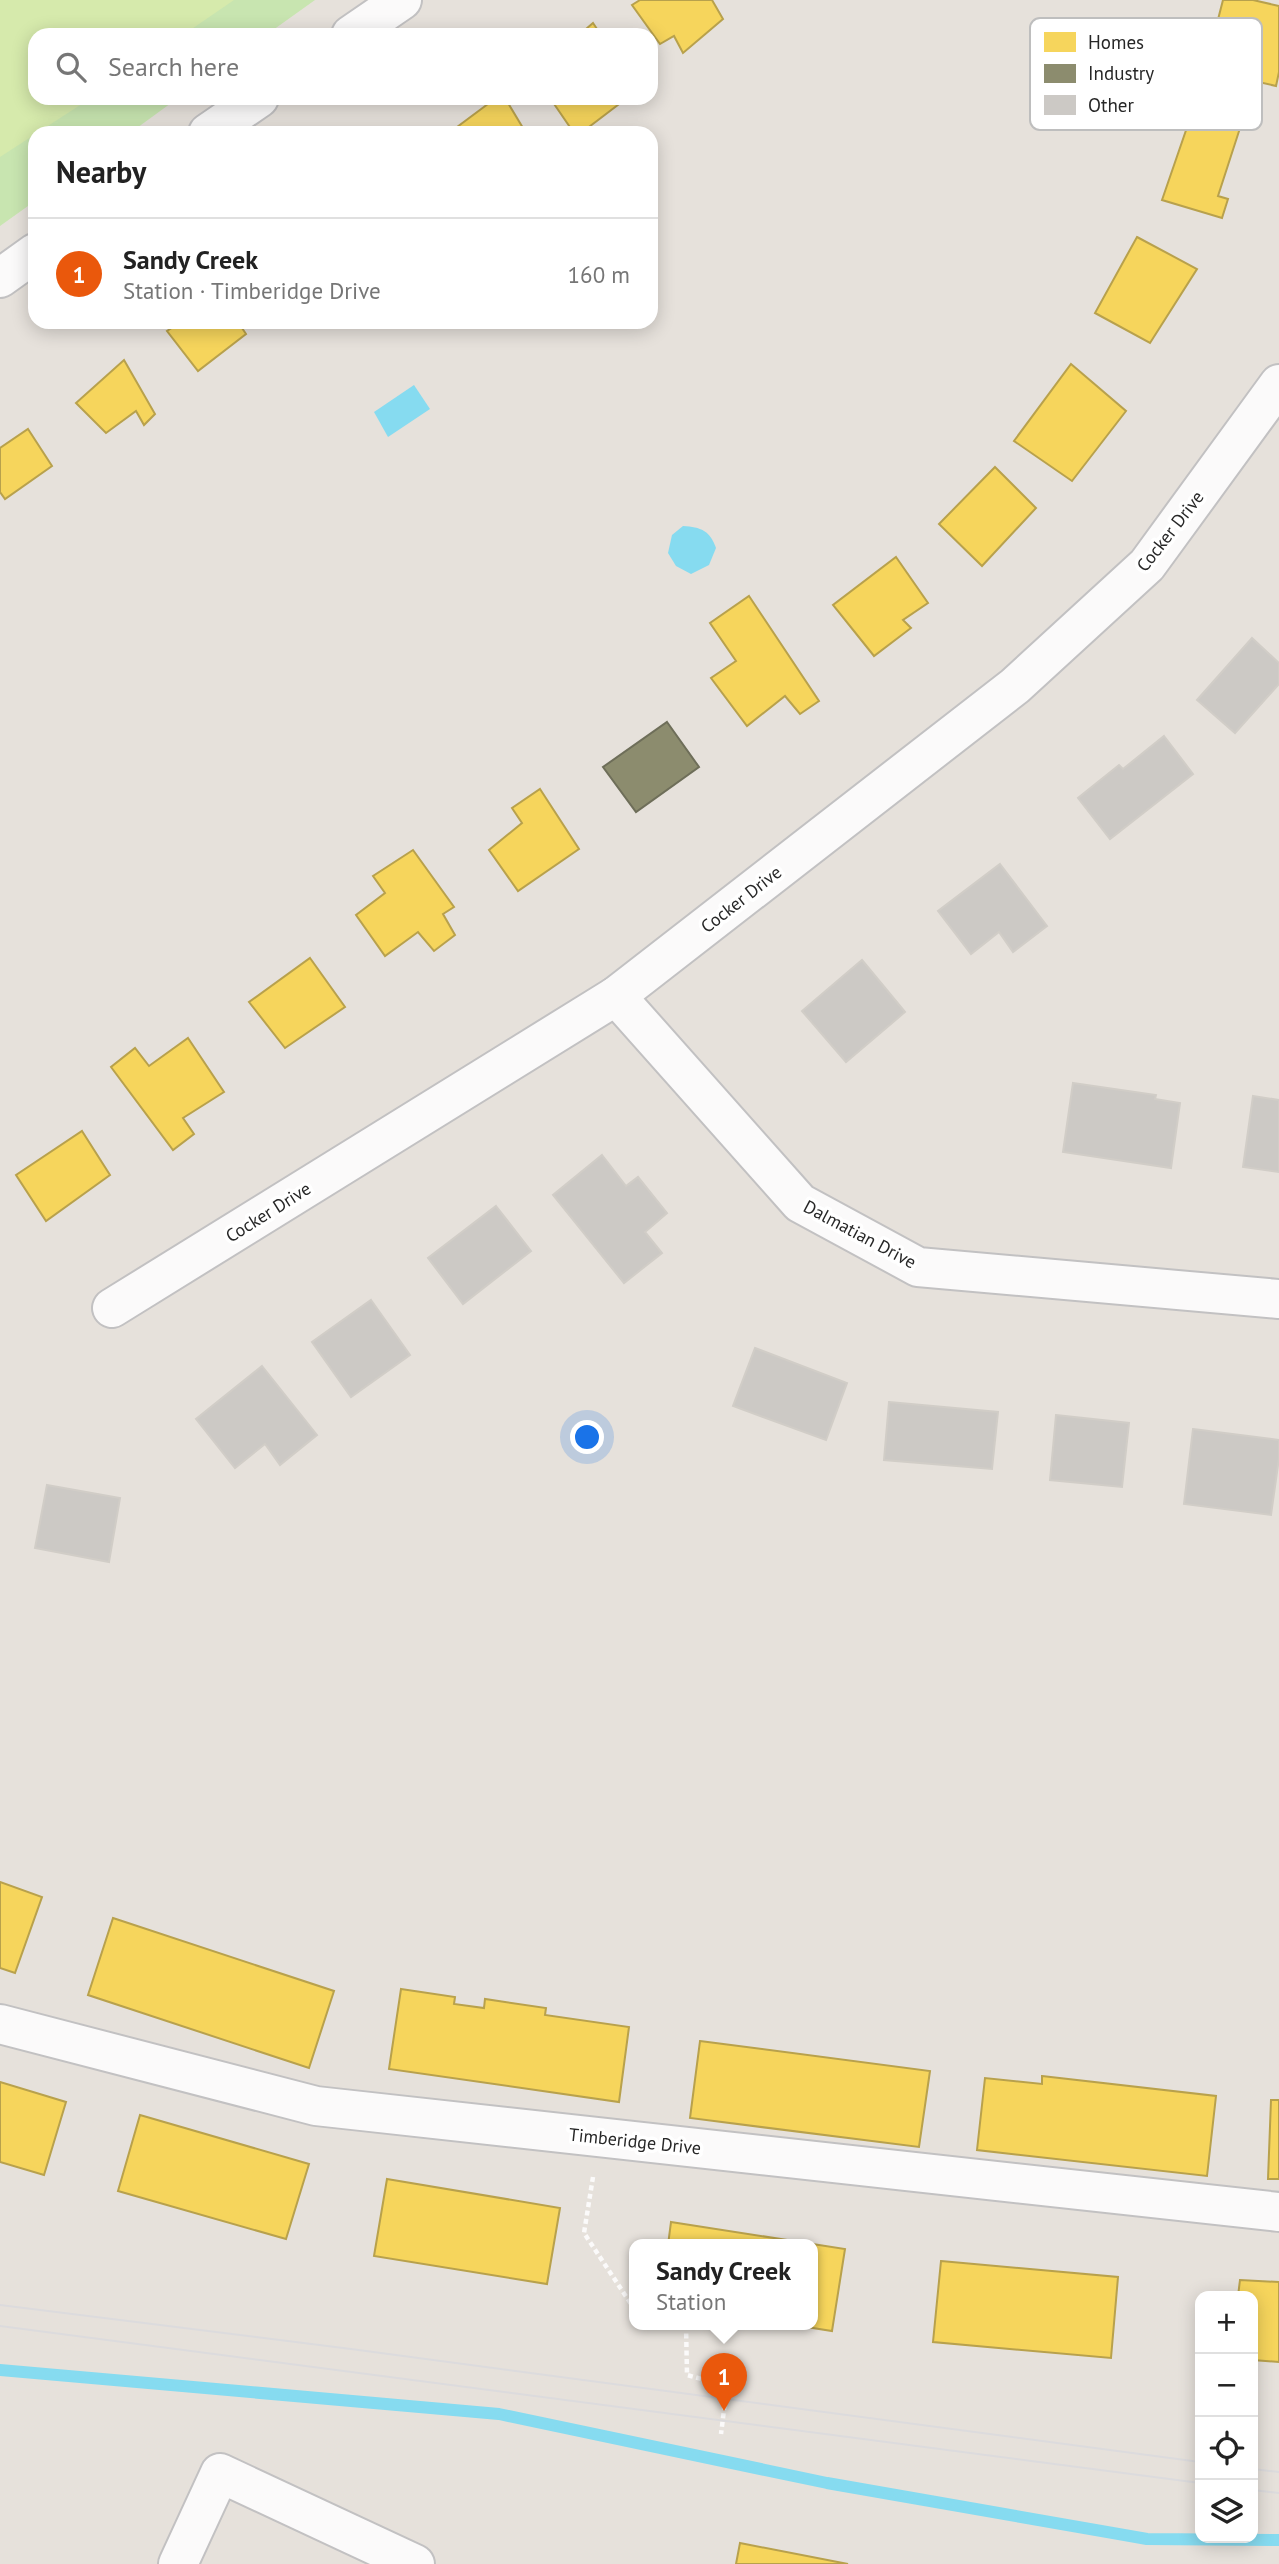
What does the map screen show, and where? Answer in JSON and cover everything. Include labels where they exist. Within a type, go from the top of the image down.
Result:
[{"type":"street","points":[[361,28],[402,0]]},
{"type":"street","points":[[218,126],[249,105]]},
{"type":"street","points":[[0,278],[28,258]]},
{"type":"street","name":"Cocker Drive","points":[[112,1308],[616,996],[1016,686],[1147,565],[1279,384]]},
{"type":"street","name":"Dalmatian Drive","points":[[616,996],[800,1203],[918,1267],[1279,1299]]},
{"type":"street","name":"Timberidge Drive","points":[[0,2024],[316,2106],[1279,2212]]},
{"type":"street","points":[[178,2564],[220,2473],[415,2564]]},
{"type":"path","points":[[600,2138],[584,2233],[629,2301]]},
{"type":"path","points":[[686,2330],[687,2375],[727,2386],[721,2434]]},
{"type":"green space","points":[[0,0],[315,0],[276,28],[28,28],[28,105],[168,105],[140,126],[28,126],[28,206],[0,226]]},
{"type":"green space","points":[[0,0],[234,0],[193,28],[28,28],[28,105],[80,105],[48,126],[28,126],[28,139],[0,157]]},
{"type":"water","points":[[414,385],[430,409],[388,437],[374,412]]},
{"type":"water","points":[[683,526],[704,531],[716,548],[709,565],[691,574],[676,566],[668,553],[672,535]]},
{"type":"building: Homes","points":[[640,0],[712,0],[723,19],[683,53],[674,36],[660,44],[658,28],[649,28],[632,5]]},
{"type":"building: Homes","points":[[1223,0],[1253,0],[1279,6],[1279,72],[1276,86],[1262,83],[1262,18],[1218,18]]},
{"type":"building: Homes","points":[[487,105],[509,105],[522,126],[458,126]]},
{"type":"building: Homes","points":[[555,105],[618,105],[590,126],[569,126]]},
{"type":"building: Homes","points":[[1186,130],[1239,130],[1218,196],[1228,199],[1222,218],[1162,200]]},
{"type":"building: Homes","points":[[1137,237],[1197,269],[1150,343],[1095,313]]},
{"type":"building: Homes","points":[[243,329],[246,334],[198,371],[167,331]]},
{"type":"building: Homes","points":[[124,360],[155,414],[144,425],[136,411],[106,433],[76,403]]},
{"type":"building: Homes","points":[[1071,364],[1126,411],[1072,481],[1014,441]]},
{"type":"building: Homes","points":[[28,429],[52,466],[5,499],[0,492],[0,448]]},
{"type":"building: Homes","points":[[995,467],[1036,508],[982,566],[939,524]]},
{"type":"building: Homes","points":[[896,557],[928,603],[903,620],[911,628],[874,656],[833,605]]},
{"type":"building: Homes","points":[[749,596],[819,701],[800,714],[785,696],[747,726],[711,678],[736,661],[710,623]]},
{"type":"building: Homes","points":[[540,789],[579,849],[518,891],[489,850],[522,823],[512,808]]},
{"type":"building: Homes","points":[[413,850],[454,907],[443,914],[455,935],[434,951],[418,932],[385,956],[356,915],[385,893],[373,876]]},
{"type":"building: Homes","points":[[310,958],[345,1007],[285,1048],[249,1002]]},
{"type":"building: Homes","points":[[188,1038],[224,1092],[183,1118],[194,1134],[173,1150],[111,1067],[135,1048],[149,1066]]},
{"type":"building: Homes","points":[[82,1131],[110,1175],[46,1221],[16,1175]]},
{"type":"building: Homes","points":[[0,1882],[42,1897],[15,1973],[0,1968]]},
{"type":"building: Homes","points":[[113,1918],[334,1991],[309,2068],[88,1995]]},
{"type":"building: Homes","points":[[401,1989],[455,1997],[454,2004],[484,2008],[485,1999],[546,2008],[545,2015],[629,2027],[619,2102],[389,2069]]},
{"type":"building: Homes","points":[[700,2041],[930,2071],[919,2147],[690,2118]]},
{"type":"building: Homes","points":[[1042,2076],[1216,2096],[1207,2176],[977,2150],[985,2078],[1042,2084]]},
{"type":"building: Homes","points":[[0,2082],[66,2102],[44,2175],[0,2162]]},
{"type":"building: Homes","points":[[1271,2100],[1279,2100],[1279,2179],[1268,2179]]},
{"type":"building: Homes","points":[[140,2115],[309,2164],[286,2239],[118,2191]]},
{"type":"building: Homes","points":[[387,2179],[560,2208],[547,2284],[374,2256]]},
{"type":"building: Homes","points":[[671,2222],[781,2239],[669,2239]]},
{"type":"building: Homes","points":[[818,2245],[845,2249],[832,2331],[818,2329]]},
{"type":"building: Homes","points":[[941,2261],[1118,2277],[1111,2358],[933,2342]]},
{"type":"building: Homes","points":[[1240,2280],[1279,2282],[1279,2362],[1258,2360],[1258,2291],[1239,2291]]},
{"type":"building: Homes","points":[[740,2543],[848,2564],[736,2564]]},
{"type":"building: Industry","points":[[667,722],[699,767],[636,812],[603,767]]},
{"type":"building: Other","points":[[1252,638],[1279,663],[1279,684],[1235,733],[1197,700]]},
{"type":"building: Other","points":[[1164,736],[1193,774],[1110,839],[1078,798],[1119,765],[1123,769]]},
{"type":"building: Other","points":[[1000,864],[1047,926],[1013,952],[999,932],[971,954],[938,911]]},
{"type":"building: Other","points":[[862,960],[905,1012],[846,1062],[802,1011]]},
{"type":"building: Other","points":[[1073,1083],[1156,1095],[1155,1099],[1180,1103],[1171,1168],[1063,1152]]},
{"type":"building: Other","points":[[1253,1096],[1279,1100],[1279,1172],[1243,1167]]},
{"type":"building: Other","points":[[602,1155],[626,1186],[638,1177],[667,1213],[645,1232],[662,1253],[624,1283],[553,1195]]},
{"type":"building: Other","points":[[496,1206],[531,1251],[463,1304],[428,1258]]},
{"type":"building: Other","points":[[371,1300],[410,1355],[351,1397],[312,1342]]},
{"type":"building: Other","points":[[755,1348],[847,1383],[826,1440],[733,1406]]},
{"type":"building: Other","points":[[262,1366],[317,1435],[280,1465],[265,1444],[235,1468],[196,1419]]},
{"type":"building: Other","points":[[889,1402],[998,1412],[992,1469],[884,1460]]},
{"type":"building: Other","points":[[1056,1415],[1129,1423],[1122,1487],[1050,1480]]},
{"type":"building: Other","points":[[1193,1429],[1279,1440],[1271,1515],[1184,1504]]},
{"type":"building: Other","points":[[47,1485],[120,1498],[109,1562],[35,1548]]},
{"type":"waterway","points":[[0,2370],[499,2414],[827,2483],[1147,2539],[1279,2540]]},
{"type":"tram line","points":[[0,2305],[1195,2461]]},
{"type":"tram line","points":[[0,2326],[1195,2482]]},
{"type":"tram line","points":[[1258,2470],[1279,2472]]},
{"type":"tram line","points":[[1258,2491],[1279,2493]]},
{"type":"place","name":"Sandy Creek","points":[[724,2411]]}]
